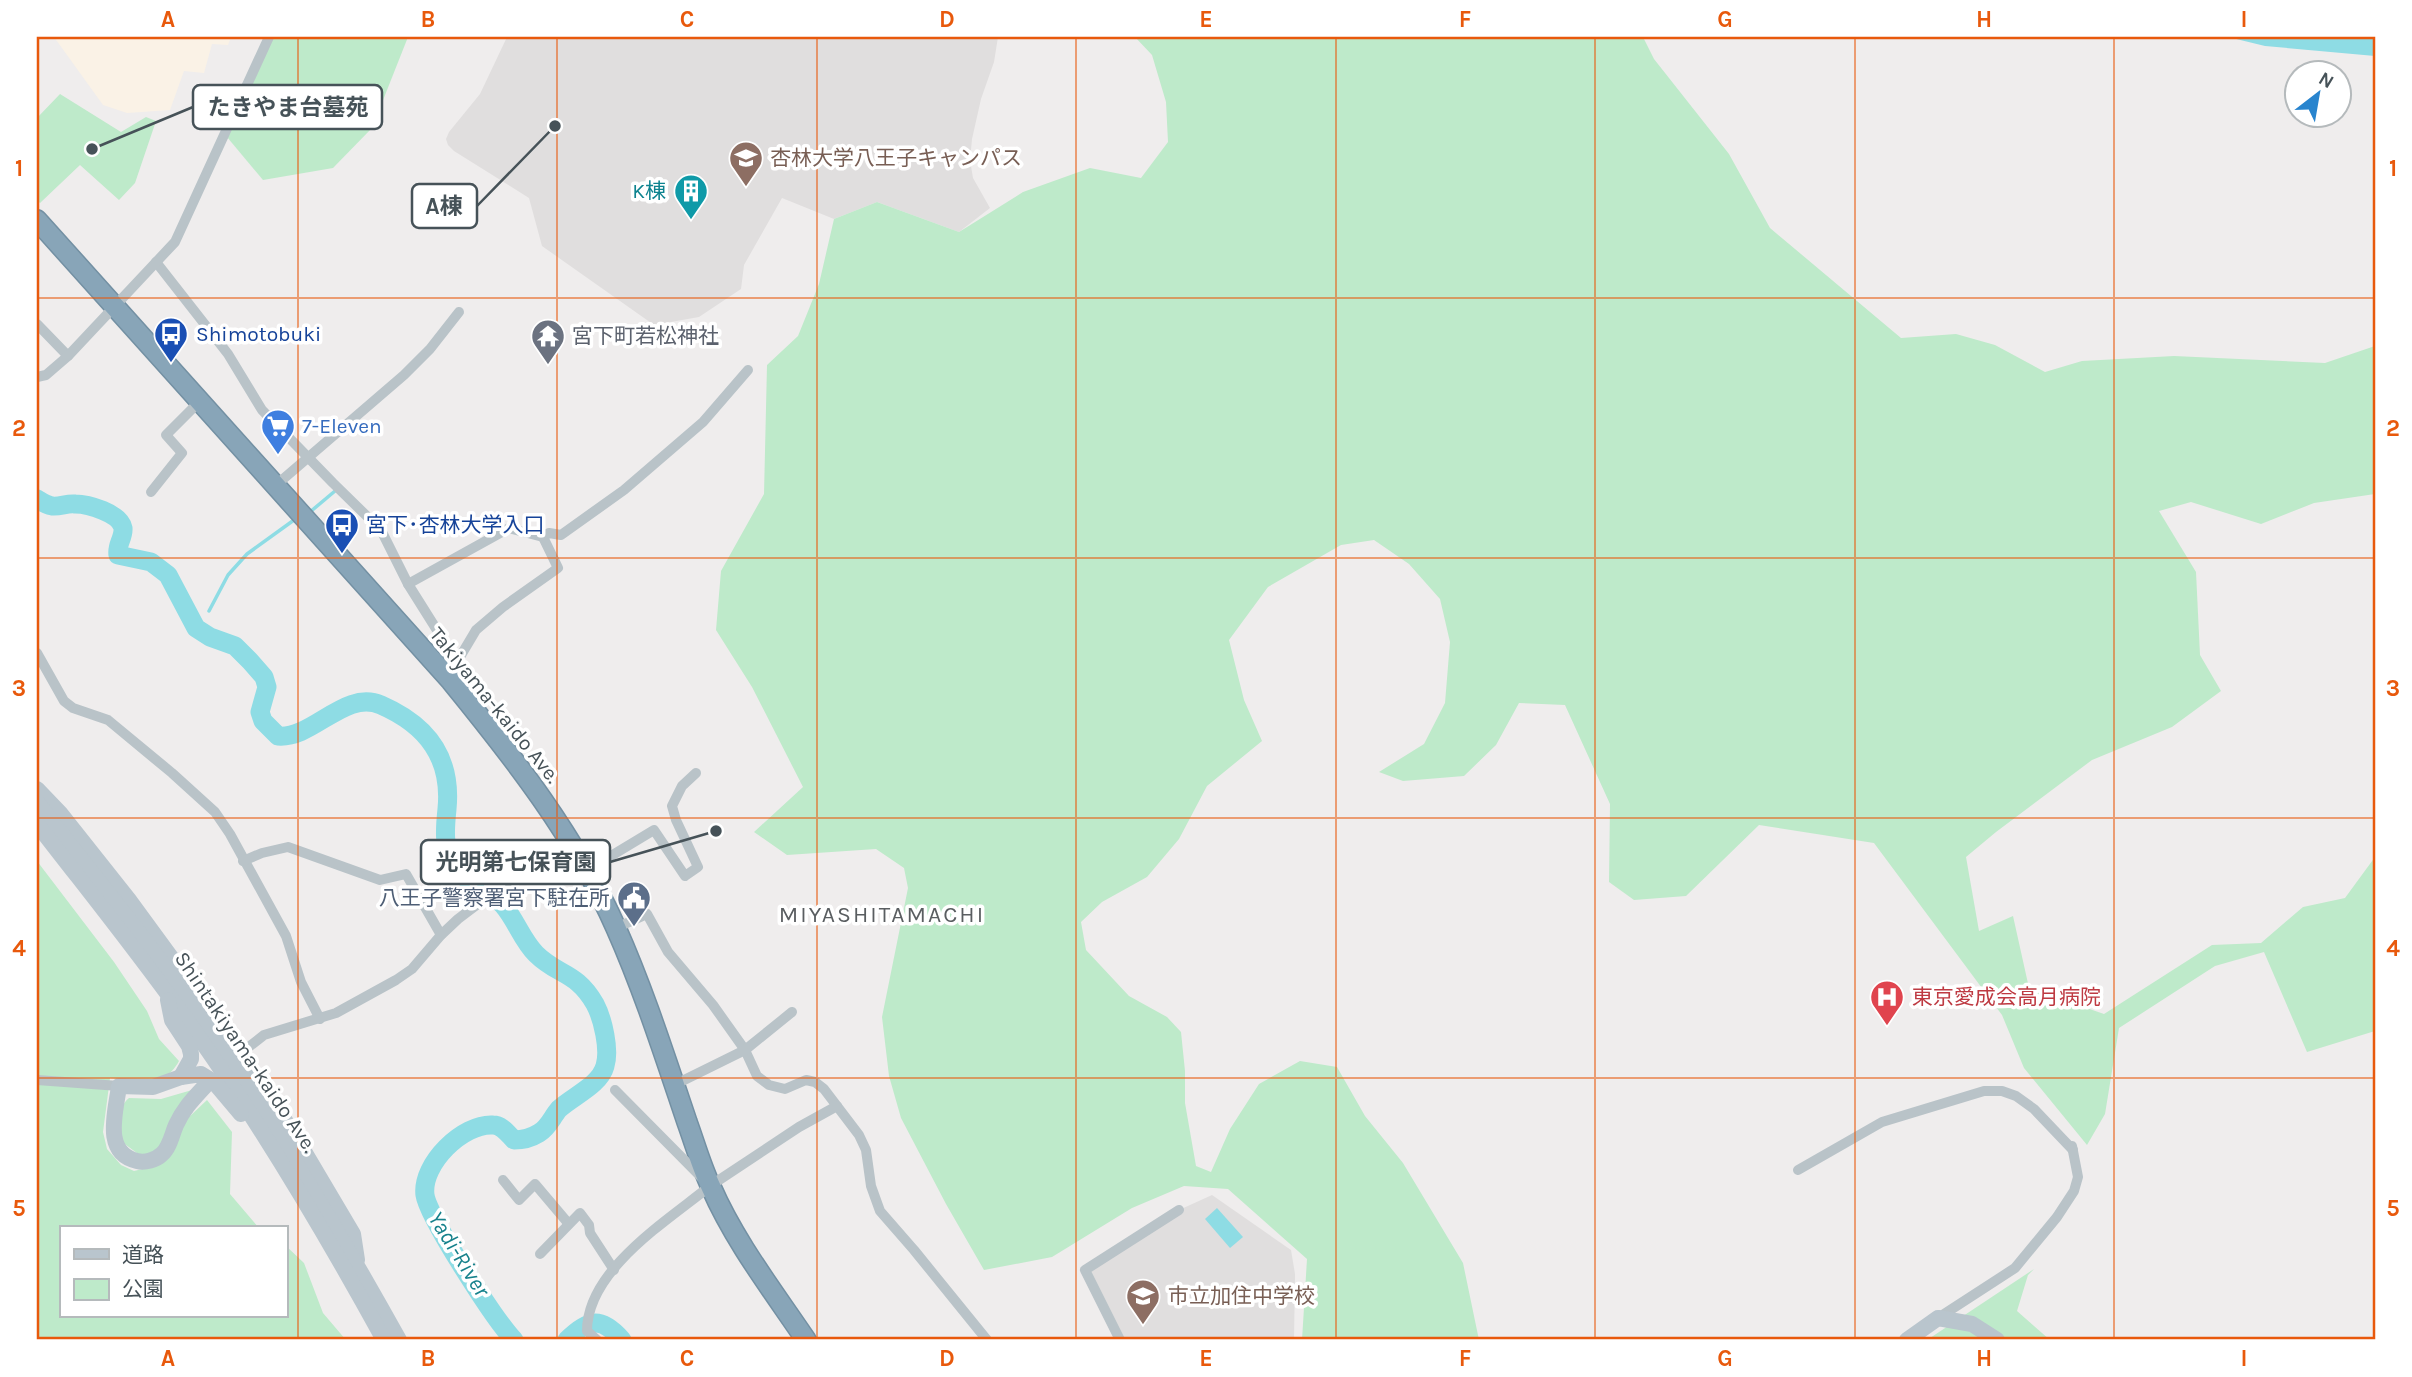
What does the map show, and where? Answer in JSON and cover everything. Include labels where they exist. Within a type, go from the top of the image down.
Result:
[{"type":"highway","name":"Takiyama-kaido Ave.","points":[[37,220],[275,486],[454,672],[536,790],[586,872],[616,928],[710,1186],[735,1234],[806,1340]]},
{"type":"main road","points":[[37,789],[61,813],[129,900],[295,1136],[353,1234],[358,1269]]},
{"type":"main road","name":"Shintakiyama-kaido Ave.","points":[[37,802],[183,992],[286,1146],[399,1340]]},
{"type":"main road","name":"Shintakiyama-kaido Ave.","points":[[37,824],[199,1037],[271,1146],[384,1340]]},
{"type":"main road","points":[[166,992],[172,1020],[189,1046],[191,1054],[181,1077]]},
{"type":"main road","points":[[205,1086],[183,1112],[162,1154],[154,1160],[143,1162],[124,1156],[117,1149],[113,1128],[119,1086],[153,1087],[181,1077],[201,1074],[210,1078],[271,1146]]},
{"type":"main road","points":[[377,1301],[410,1340]]},
{"type":"main road","points":[[1907,1340],[1938,1318],[1972,1324],[1997,1340]]},
{"type":"street","points":[[37,377],[46,375],[68,356],[175,242],[269,37]]},
{"type":"street","points":[[156,262],[228,354],[262,410],[381,530],[454,672]]},
{"type":"street","points":[[275,486],[421,358],[460,312]]},
{"type":"street","points":[[37,324],[68,356]]},
{"type":"street","points":[[408,584],[509,528],[543,537],[549,533],[561,535],[624,489],[703,422],[748,370]]},
{"type":"street","points":[[151,492],[182,453],[166,435],[200,401]]},
{"type":"street","points":[[454,672],[476,630],[558,568],[543,537]]},
{"type":"street","points":[[37,653],[64,701],[73,708],[108,720],[215,812],[286,936],[300,982],[320,1019]]},
{"type":"street","points":[[239,1055],[264,1035],[336,1013],[412,969],[458,919],[511,881],[586,872],[654,830],[685,876],[698,867],[672,806],[682,786],[696,773]]},
{"type":"street","points":[[243,861],[261,853],[288,847],[380,880],[406,874],[441,935]]},
{"type":"street","points":[[616,928],[647,914],[668,951],[713,1005],[745,1050],[757,1076],[769,1085],[785,1089],[806,1080],[815,1082],[824,1089],[859,1135],[866,1150],[871,1186],[880,1211],[987,1340]]},
{"type":"street","points":[[674,1085],[745,1050],[792,1012]]},
{"type":"street","points":[[37,1080],[119,1086]]},
{"type":"street","points":[[615,1090],[710,1186]]},
{"type":"street","points":[[1798,1170],[1882,1122],[1984,1091],[2002,1091],[2016,1096],[2034,1109],[2072,1146],[2078,1177],[2074,1191],[2040,1239],[2015,1268],[1938,1318]]},
{"type":"street","points":[[597,1340],[587,1325],[591,1302],[614,1270],[636,1246],[710,1186],[799,1127],[837,1106]]},
{"type":"street","points":[[503,1180],[519,1200],[535,1184],[568,1223]]},
{"type":"street","points":[[1120,1340],[1085,1270],[1179,1210]]},
{"type":"street","points":[[540,1254],[580,1213],[614,1270]]},
{"type":"shaded area","points":[[54,37],[231,37],[228,45],[212,44],[204,73],[184,71],[170,110],[127,113],[103,105]]},
{"type":"shaded area","name":"杏林大学八王子キャンパス","points":[[507,37],[998,37],[994,62],[981,99],[970,160],[973,178],[990,208],[959,232],[877,202],[834,219],[782,198],[744,265],[741,289],[699,317],[654,325],[542,246],[529,198],[448,145],[446,139],[449,132],[480,94]]},
{"type":"shaded area","points":[[1212,1195],[1291,1250],[1295,1274],[1294,1340],[1120,1340],[1088,1267],[1179,1210]]},
{"type":"green space","points":[[270,37],[408,37],[372,128],[333,168],[263,180],[227,137]]},
{"type":"green space","points":[[1135,37],[1643,37],[1654,59],[1729,154],[1770,228],[1901,338],[1956,334],[1995,345],[2045,372],[2082,361],[2174,356],[2325,363],[2375,346],[2375,494],[2314,503],[2261,524],[2191,502],[2159,511],[2196,572],[2200,655],[2221,691],[2172,727],[2092,760],[1966,857],[1979,931],[2013,916],[2029,988],[2104,1014],[2212,945],[2261,943],[2303,907],[2345,898],[2375,857],[2375,1031],[2307,1052],[2264,952],[2215,966],[2119,1028],[2105,1114],[2087,1145],[2024,1068],[2002,1015],[1874,843],[1759,825],[1686,896],[1634,900],[1609,882],[1610,804],[1565,705],[1519,703],[1496,745],[1464,776],[1403,781],[1379,772],[1424,744],[1445,703],[1450,642],[1440,599],[1409,564],[1374,540],[1341,545],[1268,587],[1229,640],[1244,700],[1262,741],[1207,786],[1179,839],[1147,877],[1102,902],[1081,922],[1086,950],[1129,996],[1167,1017],[1181,1032],[1185,1103],[1196,1166],[1211,1172],[1230,1129],[1259,1084],[1300,1061],[1337,1067],[1365,1116],[1403,1163],[1463,1263],[1479,1340],[1302,1340],[1307,1259],[1228,1189],[1184,1186],[1132,1208],[1052,1257],[984,1270],[901,1118],[889,1076],[882,1017],[908,888],[904,868],[876,849],[787,855],[754,832],[803,787],[752,687],[716,630],[721,571],[764,494],[767,365],[798,336],[819,284],[834,219],[877,202],[959,232],[1023,192],[1090,168],[1141,178],[1168,142],[1166,102],[1152,55]]},
{"type":"green space","points":[[60,94],[121,132],[146,117],[156,121],[135,183],[119,200],[80,165],[40,203],[37,200],[37,118]]},
{"type":"green space","points":[[37,861],[114,962],[147,1011],[159,1039],[179,1061],[173,1070],[158,1080],[140,1082],[110,1078],[103,1132],[107,1149],[121,1165],[134,1171],[151,1167],[188,1118],[207,1100],[232,1132],[230,1194],[257,1226],[60,1226],[60,1318],[287,1318],[287,1247],[304,1263],[323,1313],[346,1340],[37,1340]]},
{"type":"green space","points":[[192,1090],[158,1150],[141,1156],[122,1142],[121,1112],[129,1098],[161,1099]]},
{"type":"green space","points":[[2034,1269],[2028,1275],[2017,1311],[2050,1340],[1927,1340]]},
{"type":"water","points":[[2228,37],[2375,37],[2375,56],[2265,46]]},
{"type":"water","points":[[1217,1208],[1243,1237],[1230,1248],[1205,1219]]},
{"type":"waterway","points":[[310,512],[335,491]]},
{"type":"waterway","name":"Yadi-River","points":[[37,499],[52,506],[88,506],[103,510],[116,518],[123,528],[118,555],[151,562],[168,575],[196,628],[210,637],[235,646],[264,677],[267,687],[260,712],[263,721],[278,736],[291,735],[342,709],[368,702],[397,713],[423,733],[433,745],[445,774],[446,838],[454,865],[465,877],[503,905],[536,954],[574,979],[595,1004],[603,1026],[607,1052],[605,1066],[598,1079],[559,1109],[545,1128],[533,1136],[514,1140],[502,1128],[493,1125],[481,1126],[457,1138],[437,1159],[426,1183],[425,1195],[429,1207],[450,1246],[514,1340]]},
{"type":"waterway","points":[[209,611],[228,575],[247,554],[294,520]]},
{"type":"waterway","name":"Yadi-River","points":[[567,1340],[588,1324],[594,1323],[608,1327],[622,1340]]},
{"type":"place","name":"A棟","points":[[555,126]]},
{"type":"place","name":"たきやま台墓苑","points":[[92,149]]},
{"type":"place","name":"杏林大学八王子キャンパス","points":[[746,188]]},
{"type":"place","name":"K棟","points":[[691,221]]},
{"type":"place","name":"Shimotobuki","points":[[171,364]]},
{"type":"place","name":"宮下町若松神社","points":[[548,366]]},
{"type":"place","name":"7-Eleven","points":[[278,456]]},
{"type":"place","name":"宮下･杏林大学入口","points":[[342,555]]},
{"type":"place","name":"光明第七保育園","points":[[716,831]]},
{"type":"place","name":"八王子警察署宮下駐在所","points":[[634,928]]},
{"type":"place","name":"東京愛成会高月病院","points":[[1887,1027]]},
{"type":"place","name":"市立加住中学校","points":[[1143,1326]]},
{"type":"district","name":"MIYASHITAMACHI","points":[[882,914]]}]
